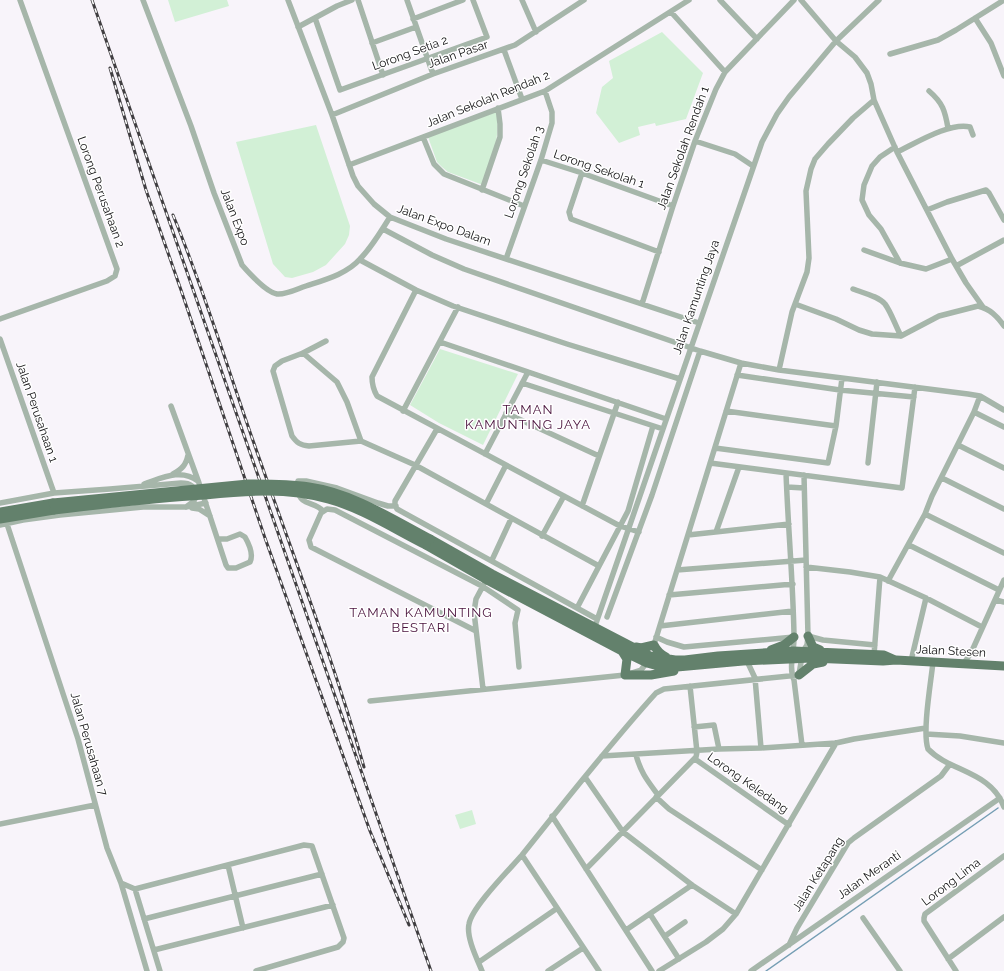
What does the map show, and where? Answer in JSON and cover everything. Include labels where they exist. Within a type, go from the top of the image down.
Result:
[{"type":"main road","points":[[0,512],[53,506],[245,491],[280,490],[321,497],[354,508],[428,542],[492,574],[633,647],[649,659],[685,660],[770,650],[784,645],[794,637]]},
{"type":"main road","points":[[4,521],[53,506]]},
{"type":"main road","points":[[428,542],[485,583],[594,627],[622,651],[627,659],[625,675],[638,676],[678,671],[690,666]]},
{"type":"main road","points":[[808,636],[813,647],[826,652]]},
{"type":"main road","points":[[633,647],[641,648],[655,641],[661,655],[675,660]]},
{"type":"main road","points":[[622,651],[649,659],[668,668],[826,652],[884,655],[896,660]]},
{"type":"main road","points":[[736,655],[798,655],[854,660],[896,660]]},
{"type":"main road","points":[[795,677],[813,664],[854,660]]},
{"type":"main road","name":"Jalan Stesen","points":[[896,660],[1004,666]]},
{"type":"street","name":"Lorong Perusahaan 2","points":[[0,319],[107,281],[115,276],[117,269],[20,0]]},
{"type":"street","name":"Jalan Expo","points":[[143,0],[191,126],[214,194],[242,265],[269,291],[276,294],[285,293],[328,278],[348,269],[360,260],[390,217]]},
{"type":"street","name":"Jalan Expo Dalam","points":[[288,0],[358,186],[364,194],[390,217],[446,239],[699,323]]},
{"type":"street","points":[[298,27],[352,0]]},
{"type":"street","points":[[358,0],[383,75]]},
{"type":"street","points":[[407,0],[433,74]]},
{"type":"street","points":[[413,19],[463,0]]},
{"type":"street","name":"Lorong Setia 2","points":[[314,18],[340,90],[487,37],[473,0]]},
{"type":"street","points":[[522,0],[536,32]]},
{"type":"street","name":"Jalan Pasar","points":[[332,115],[433,74],[515,45],[584,0]]},
{"type":"street","name":"Jalan Sekolah Rendah 2","points":[[349,165],[545,91],[689,0]]},
{"type":"street","points":[[720,0],[757,40]]},
{"type":"street","name":"Jalan Sekolah Rendah 1","points":[[642,304],[695,141],[716,89],[725,72],[794,0]]},
{"type":"street","points":[[801,0],[836,41],[862,65],[871,84],[874,100],[896,150],[952,259],[966,283],[983,307],[996,316],[1004,326]]},
{"type":"street","name":"Jalan Kamunting Jaya","points":[[594,627],[762,142],[777,114],[836,41],[879,0]]},
{"type":"street","points":[[890,54],[938,40],[1004,0]]},
{"type":"street","points":[[671,12],[725,72]]},
{"type":"street","points":[[975,18],[991,43],[1004,76]]},
{"type":"street","points":[[372,43],[416,27]]},
{"type":"street","points":[[504,50],[522,99]]},
{"type":"street","name":"Lorong Sekolah 3","points":[[506,259],[541,160],[553,118],[545,91]]},
{"type":"street","points":[[929,91],[941,103],[948,128]]},
{"type":"street","points":[[779,370],[795,304],[807,272],[808,251],[806,192],[808,179],[815,159],[853,118],[874,100]]},
{"type":"street","points":[[482,190],[500,137],[498,108]]},
{"type":"street","points":[[900,263],[884,234],[869,215],[862,200],[864,184],[872,166],[880,157],[948,128],[965,126],[970,127],[973,135]]},
{"type":"street","points":[[423,137],[438,170],[482,190],[524,206]]},
{"type":"street","points":[[695,141],[735,154],[753,166]]},
{"type":"street","name":"Lorong Sekolah 1","points":[[541,160],[582,173],[673,206]]},
{"type":"street","points":[[582,173],[569,212],[571,218],[659,252]]},
{"type":"street","points":[[927,210],[986,190],[1004,220]]},
{"type":"street","points":[[383,229],[432,255],[464,269],[690,348],[741,363],[779,370],[980,396],[1004,410]]},
{"type":"street","points":[[956,266],[1004,240]]},
{"type":"street","points":[[864,250],[900,263],[926,269],[952,259]]},
{"type":"street","points":[[360,260],[433,298],[568,344],[680,378]]},
{"type":"street","points":[[416,290],[372,377],[372,385],[377,396],[620,526],[639,532]]},
{"type":"street","points":[[853,290],[877,298],[884,303],[901,336]]},
{"type":"street","points":[[795,304],[872,334],[901,336],[939,316],[972,307],[983,307]]},
{"type":"street","points":[[403,411],[458,307]]},
{"type":"street","name":"Jalan Perusahaan 1","points":[[0,339],[54,493]]},
{"type":"street","points":[[326,341],[303,353],[282,361],[275,366],[273,371],[292,436],[296,442],[301,445],[309,446],[361,441],[415,465],[599,566]]},
{"type":"street","points":[[440,342],[666,419]]},
{"type":"street","points":[[607,617],[639,532],[700,351]]},
{"type":"street","points":[[303,353],[337,382],[347,402],[361,441]]},
{"type":"street","points":[[370,702],[625,675],[641,670],[649,659],[660,626],[741,363]]},
{"type":"street","points":[[485,454],[528,372]]},
{"type":"street","points":[[738,375],[840,390],[914,398]]},
{"type":"street","points":[[715,448],[828,463],[836,426],[842,378]]},
{"type":"street","points":[[868,463],[877,382]]},
{"type":"street","points":[[522,383],[663,429]]},
{"type":"street","points":[[710,463],[902,488],[916,387]]},
{"type":"street","points":[[888,581],[909,546],[925,514],[974,412],[980,396]]},
{"type":"street","points":[[582,506],[618,402]]},
{"type":"street","points":[[171,406],[199,482],[226,565],[228,568],[236,568],[250,562],[252,553],[246,537],[240,534],[227,539],[218,538]]},
{"type":"street","points":[[726,411],[836,426]]},
{"type":"street","points":[[974,412],[1004,427]]},
{"type":"street","points":[[506,413],[599,456]]},
{"type":"street","points":[[577,608],[628,511],[653,426]]},
{"type":"street","points":[[437,428],[395,501],[396,506],[402,512],[492,560],[577,608],[594,627]]},
{"type":"street","points":[[958,445],[1004,468]]},
{"type":"street","points":[[132,487],[171,475],[182,469],[186,464],[188,455]]},
{"type":"street","points":[[486,504],[506,465]]},
{"type":"street","points":[[716,532],[739,467]]},
{"type":"street","points":[[786,473],[794,637],[798,655],[795,677],[802,745]]},
{"type":"street","points":[[171,475],[186,474],[199,482]]},
{"type":"street","points":[[795,677],[798,655],[807,646],[808,636],[804,475]]},
{"type":"street","points":[[942,478],[1004,509]]},
{"type":"street","points":[[323,511],[318,506],[304,502],[300,497],[297,484],[298,481],[306,481],[337,488],[378,503],[388,506],[396,506]]},
{"type":"street","points":[[0,503],[54,493],[181,482],[188,483],[195,491],[196,498],[186,507]]},
{"type":"street","points":[[787,487],[804,488]]},
{"type":"street","points":[[542,536],[564,496]]},
{"type":"street","points":[[186,507],[206,503]]},
{"type":"street","points":[[0,525],[4,521],[136,508],[186,507],[199,509],[210,516]]},
{"type":"street","points":[[476,631],[311,547],[309,540],[323,511],[327,509],[335,510],[485,583],[518,610],[515,623],[520,667]]},
{"type":"street","points":[[925,514],[1004,553]]},
{"type":"street","points":[[492,560],[511,519]]},
{"type":"street","name":"Jalan Perusahaan 7","points":[[4,521],[78,739],[107,848],[121,883],[147,971]]},
{"type":"street","points":[[688,535],[789,524]]},
{"type":"street","points":[[909,546],[1000,590]]},
{"type":"street","points":[[677,570],[806,560]]},
{"type":"street","points":[[806,567],[880,577],[926,598],[982,627]]},
{"type":"street","points":[[874,655],[880,577]]},
{"type":"street","points":[[964,663],[971,653],[1004,580]]},
{"type":"street","points":[[483,689],[474,605],[485,583]]},
{"type":"street","points":[[669,596],[792,584]]},
{"type":"street","points":[[911,661],[926,598]]},
{"type":"street","points":[[996,600],[1004,602]]},
{"type":"street","points":[[660,626],[793,612]]},
{"type":"street","points":[[808,636],[823,640],[875,644]]},
{"type":"street","points":[[655,641],[684,646],[794,637]]},
{"type":"street","points":[[747,661],[755,678],[761,748]]},
{"type":"street","points":[[933,662],[926,731],[928,749],[950,764],[984,782],[1000,798],[1004,807]]},
{"type":"street","points":[[482,971],[468,931],[469,924],[478,906],[656,693],[664,689],[755,678],[795,677]]},
{"type":"street","points":[[586,869],[695,759],[697,750],[690,686]]},
{"type":"street","points":[[694,727],[714,725],[719,749]]},
{"type":"street","points":[[602,756],[836,743],[854,739],[926,731],[1004,743]]},
{"type":"street","points":[[660,971],[723,929],[736,914],[836,743]]},
{"type":"street","points":[[636,755],[643,775],[657,796],[670,809],[762,870]]},
{"type":"street","name":"Lorong Keledang","points":[[695,759],[788,824]]},
{"type":"street","name":"Jalan Ketapang","points":[[789,946],[797,928],[848,843],[941,776],[950,764]]},
{"type":"street","points":[[585,777],[623,832],[692,885],[736,914]]},
{"type":"street","name":"Jalan Meranti","points":[[752,971],[1000,798]]},
{"type":"street","points":[[0,824],[95,805]]},
{"type":"street","points":[[552,816],[652,971]]},
{"type":"street","points":[[121,883],[135,888],[308,845],[312,846],[344,938],[341,945],[256,971]]},
{"type":"street","points":[[522,855],[598,971]]},
{"type":"street","name":"Lorong Lima","points":[[956,971],[924,922],[924,916],[931,909],[1004,856]]},
{"type":"street","points":[[228,865],[243,928]]},
{"type":"street","points":[[144,919],[322,874]]},
{"type":"street","points":[[626,930],[692,885]]},
{"type":"street","points":[[135,888],[160,971]]},
{"type":"street","points":[[154,950],[333,905]]},
{"type":"street","points":[[479,962],[556,909]]},
{"type":"street","points":[[650,914],[679,959]]},
{"type":"street","points":[[948,958],[1004,917]]},
{"type":"street","points":[[863,918],[900,971]]},
{"type":"street","points":[[664,936],[685,922]]},
{"type":"street","points":[[548,971],[583,948]]},
{"type":"green space","points":[[168,0],[227,0],[229,6],[175,22]]},
{"type":"green space","points":[[662,32],[703,73],[686,119],[656,126],[655,123],[638,127],[640,135],[619,143],[596,113],[602,87],[613,78],[609,61]]},
{"type":"green space","points":[[496,112],[496,140],[483,185],[448,172],[437,162],[428,137]]},
{"type":"green space","points":[[316,125],[350,226],[349,235],[345,244],[326,265],[313,272],[292,278],[285,277],[273,264],[236,142]]},
{"type":"green space","points":[[440,349],[518,374],[483,445],[439,423],[410,405]]},
{"type":"green space","points":[[472,810],[476,824],[460,829],[455,815]]},
{"type":"waterway","points":[[766,971],[998,808]]},
{"type":"railway","points":[[92,0],[431,971]]},
{"type":"railway","points":[[110,68],[146,190],[265,538],[370,831],[409,925]]},
{"type":"railway","points":[[173,215],[208,309],[341,691],[364,767]]},
{"type":"district","name":"TAMAN KAMUNTING JAYA","points":[[528,416]]},
{"type":"district","name":"TAMAN KAMUNTING BESTARI","points":[[421,620]]}]
